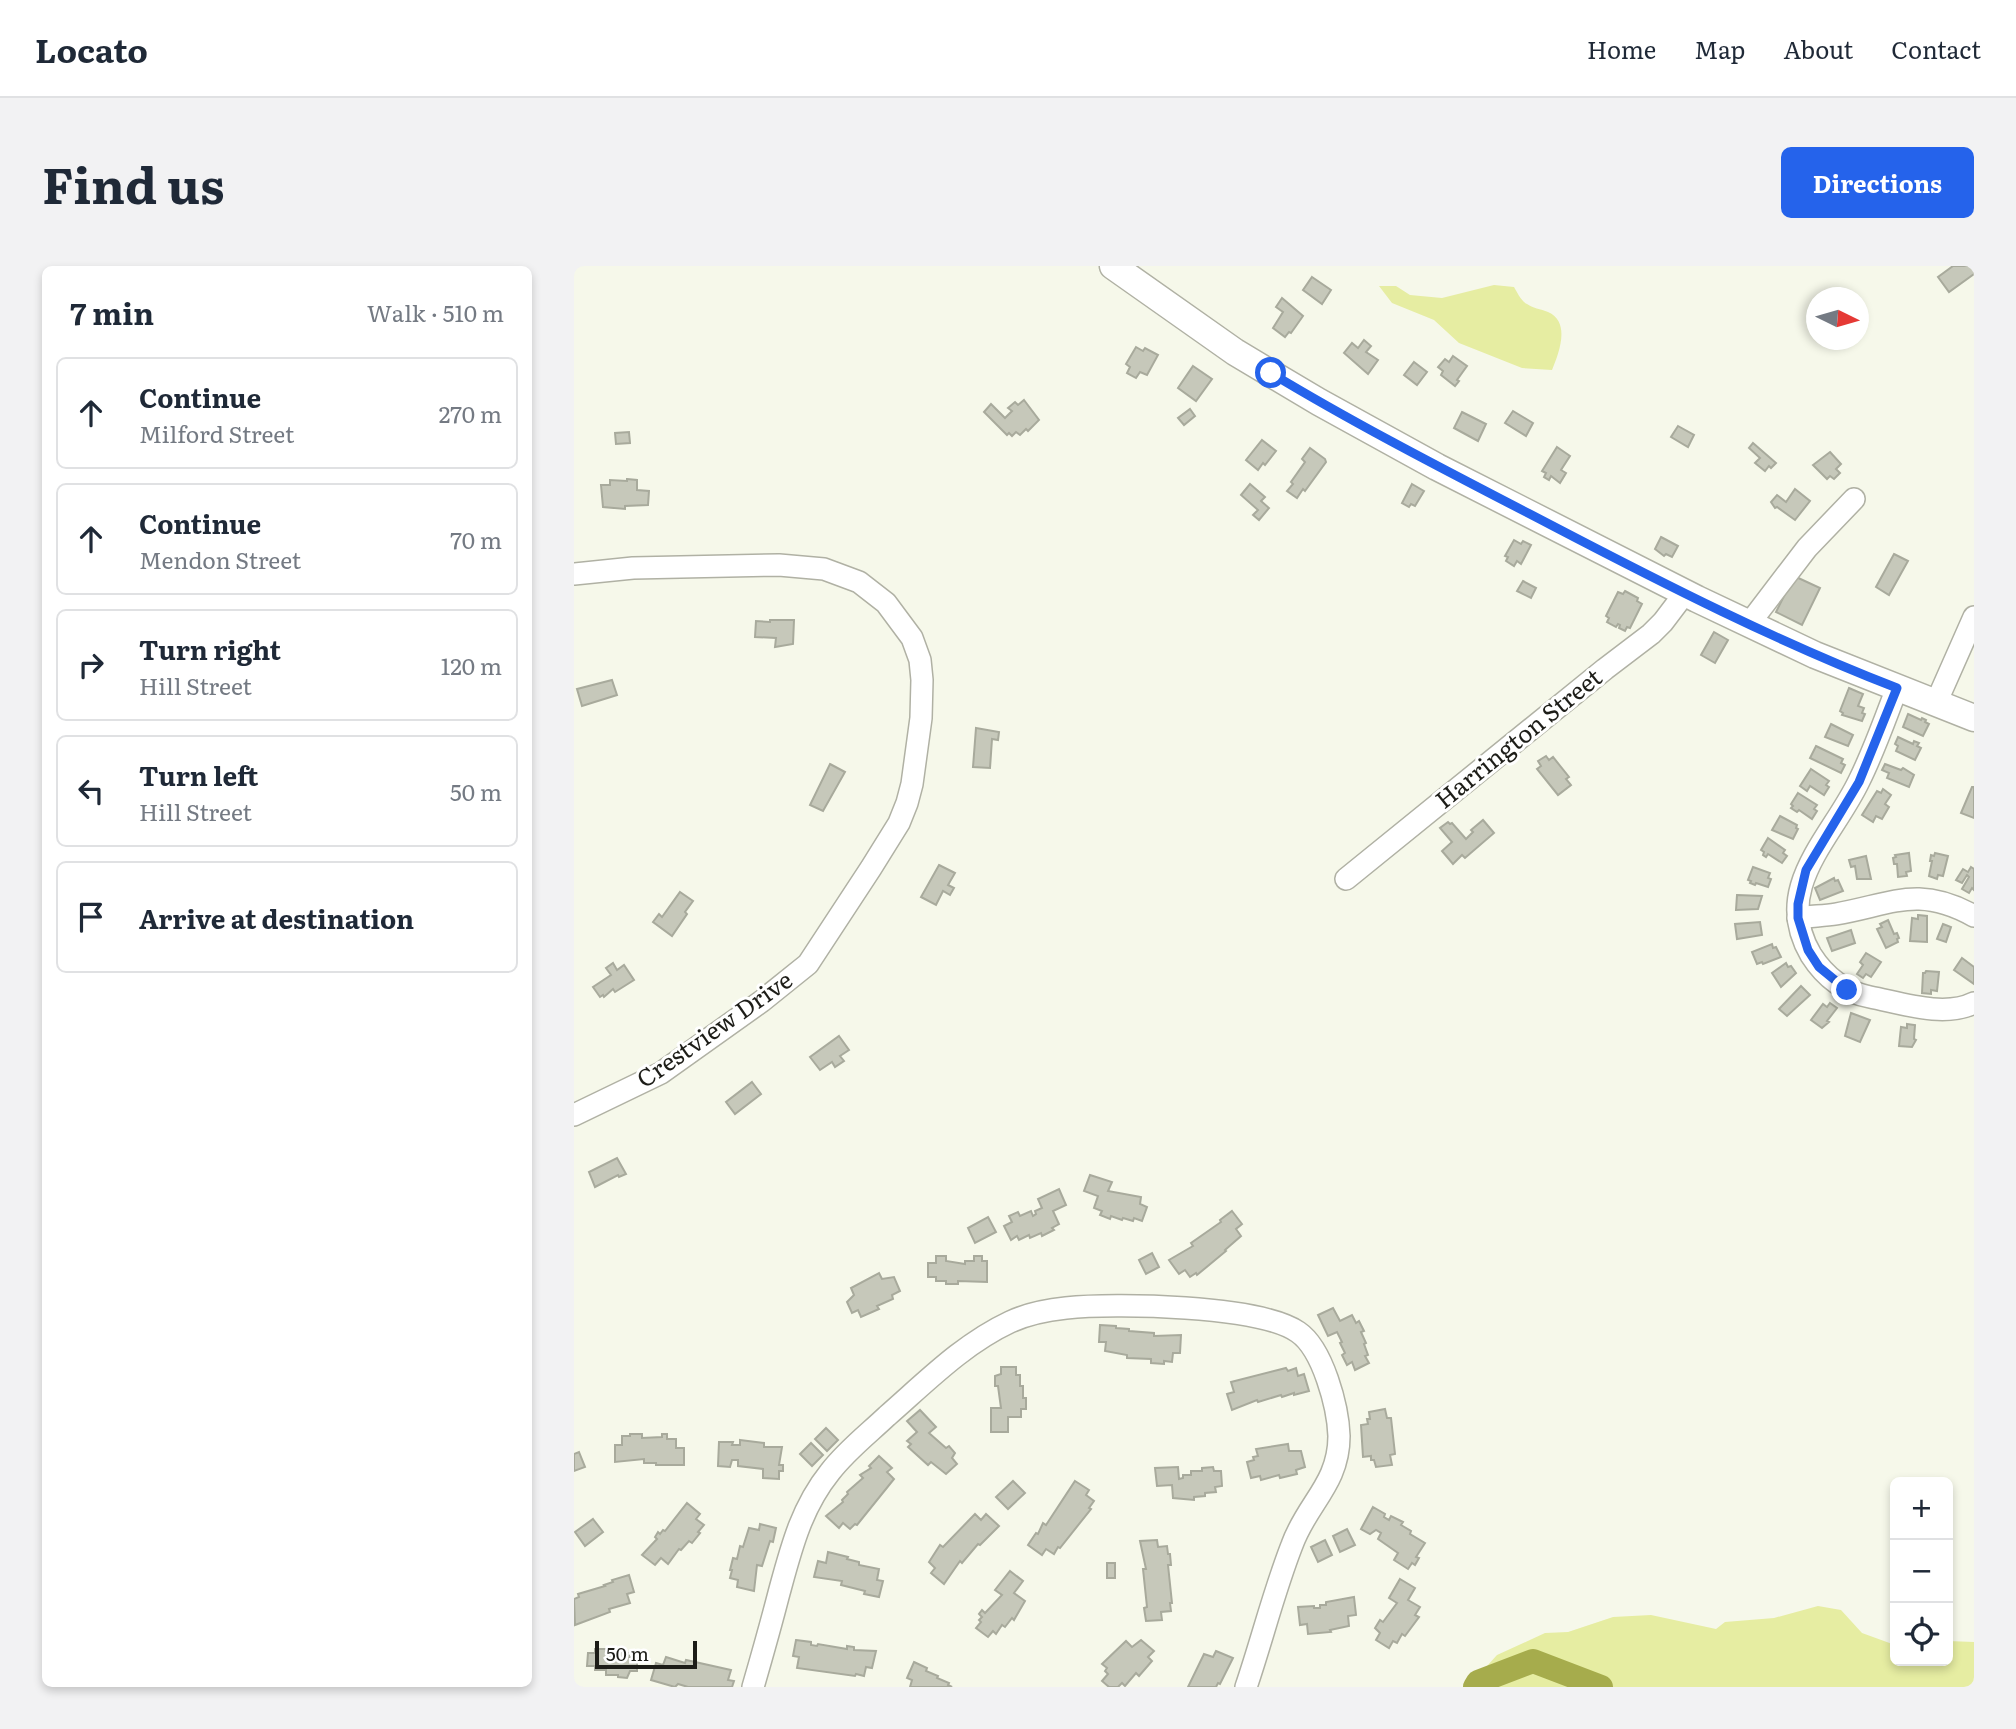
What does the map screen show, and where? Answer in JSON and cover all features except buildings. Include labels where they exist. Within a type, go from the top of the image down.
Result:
[{"type":"main road","points":[[1113,266],[1235,352],[1437,467],[1685,593],[1815,655],[1974,718]]},
{"type":"street","points":[[1755,626],[1807,548],[1854,499]]},
{"type":"street","name":"Crestview Drive","points":[[574,574],[633,568],[791,565],[842,574],[873,591],[900,620],[912,638],[920,660],[922,680],[921,718],[907,803],[871,868],[808,964],[762,1002],[661,1073],[574,1115]]},
{"type":"street","name":"Harrington Street","points":[[1346,879],[1605,668],[1644,640],[1664,622],[1685,593]]},
{"type":"street","points":[[1936,703],[1974,617]]},
{"type":"street","points":[[1897,688],[1859,782],[1806,870],[1798,904],[1798,918],[1805,942],[1819,967],[1847,990],[1937,1009],[1959,1009],[1974,1003]]},
{"type":"street","points":[[1798,918],[1920,898],[1930,898],[1974,916]]},
{"type":"street","points":[[753,1687],[803,1514],[821,1483],[848,1451],[957,1354],[1011,1322],[1041,1311],[1124,1304],[1220,1312],[1282,1324],[1298,1332],[1310,1344],[1335,1403],[1339,1437],[1336,1464],[1329,1483],[1301,1521],[1246,1687]]},
{"type":"green space","points":[[1494,285],[1514,287],[1525,303],[1555,317],[1561,330],[1561,338],[1552,370],[1522,368],[1459,343],[1434,320],[1392,303],[1379,286],[1396,286],[1410,295],[1442,298]]},
{"type":"green space","points":[[1818,1606],[1841,1610],[1862,1633],[1890,1643],[1890,1666],[1953,1666],[1953,1641],[1974,1642],[1974,1687],[1468,1687],[1497,1655],[1545,1633],[1568,1632],[1613,1617],[1651,1615],[1716,1629],[1725,1622],[1774,1618]]},
{"type":"waterway","points":[[1475,1687],[1478,1682],[1533,1661],[1601,1687]]},
{"type":"route","points":[[1271,373],[1437,467],[1697,599],[1815,655],[1897,688],[1859,782],[1806,870],[1798,904],[1798,918],[1808,950],[1819,967],[1847,990]]}]
